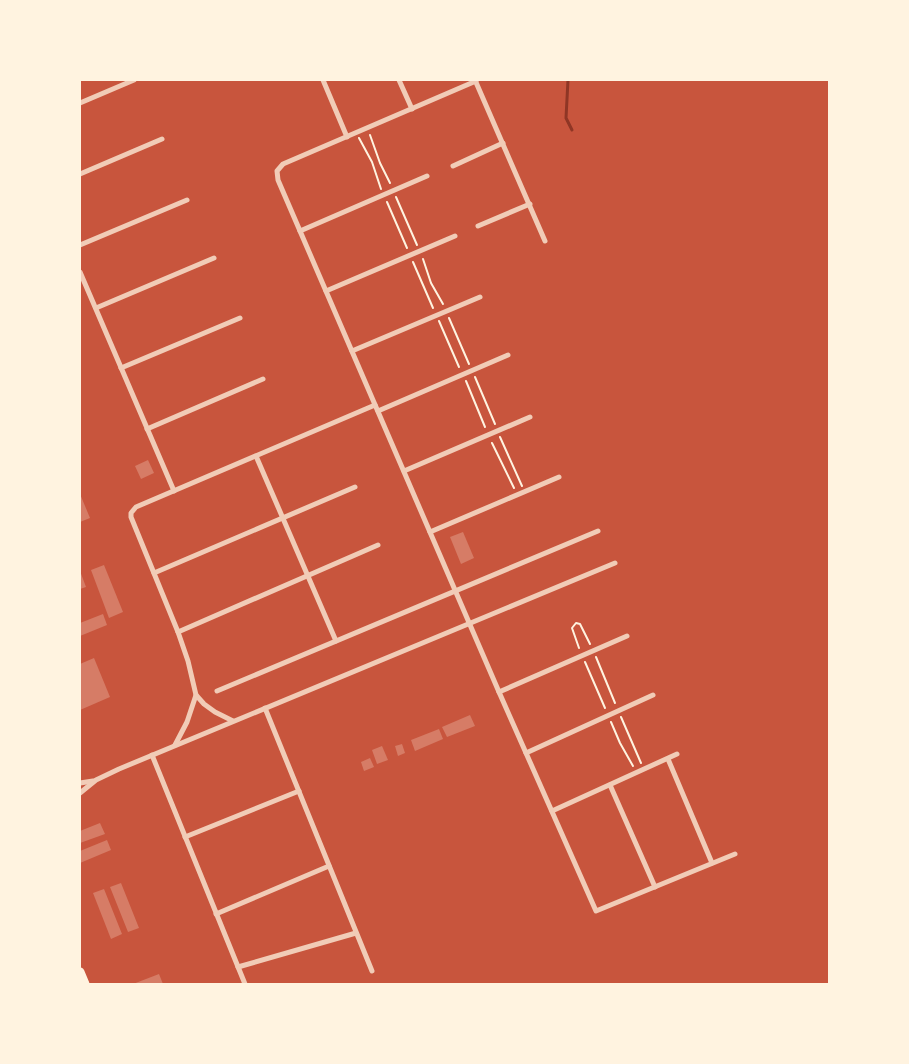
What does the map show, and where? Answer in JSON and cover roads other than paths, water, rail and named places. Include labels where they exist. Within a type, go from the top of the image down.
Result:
[{"type":"main road","points":[[80,972],[85,984]]},
{"type":"street","points":[[80,103],[134,80]]},
{"type":"street","points":[[323,80],[347,136]]},
{"type":"street","points":[[399,80],[412,109]]},
{"type":"street","points":[[545,241],[476,80],[283,164],[277,171],[278,180],[352,352],[596,911],[735,854]]},
{"type":"street","points":[[80,174],[162,139]]},
{"type":"street","points":[[453,166],[503,143]]},
{"type":"street","points":[[300,231],[427,176]]},
{"type":"street","points":[[80,245],[187,200]]},
{"type":"street","points":[[478,226],[530,204]]},
{"type":"street","points":[[326,291],[455,236]]},
{"type":"street","points":[[96,308],[214,258]]},
{"type":"street","points":[[80,272],[174,491]]},
{"type":"street","points":[[352,352],[480,297]]},
{"type":"street","points":[[121,368],[240,318]]},
{"type":"street","points":[[378,411],[508,355]]},
{"type":"street","points":[[147,429],[263,379]]},
{"type":"street","points":[[233,722],[204,704],[196,695],[188,661],[178,632],[131,513],[136,507],[375,405]]},
{"type":"street","points":[[404,471],[530,417]]},
{"type":"street","points":[[256,456],[336,642]]},
{"type":"street","points":[[430,532],[559,477]]},
{"type":"street","points":[[154,574],[355,487]]},
{"type":"street","points":[[217,691],[598,531]]},
{"type":"street","points":[[178,632],[378,545]]},
{"type":"street","points":[[80,793],[96,780],[152,755],[615,563]]},
{"type":"street","points":[[499,692],[627,636]]},
{"type":"street","points":[[175,746],[187,722],[196,695]]},
{"type":"street","points":[[526,753],[654,695]]},
{"type":"street","points":[[265,708],[372,971]]},
{"type":"street","points":[[552,811],[677,754]]},
{"type":"street","points":[[152,755],[245,984]]},
{"type":"street","points":[[668,759],[712,863]]},
{"type":"street","points":[[80,783],[96,780]]},
{"type":"street","points":[[610,785],[655,887]]},
{"type":"street","points":[[185,837],[299,791]]},
{"type":"street","points":[[216,914],[329,866]]},
{"type":"street","points":[[238,967],[356,933]]},
{"type":"waterway","points":[[568,80],[566,118],[572,130]]}]
